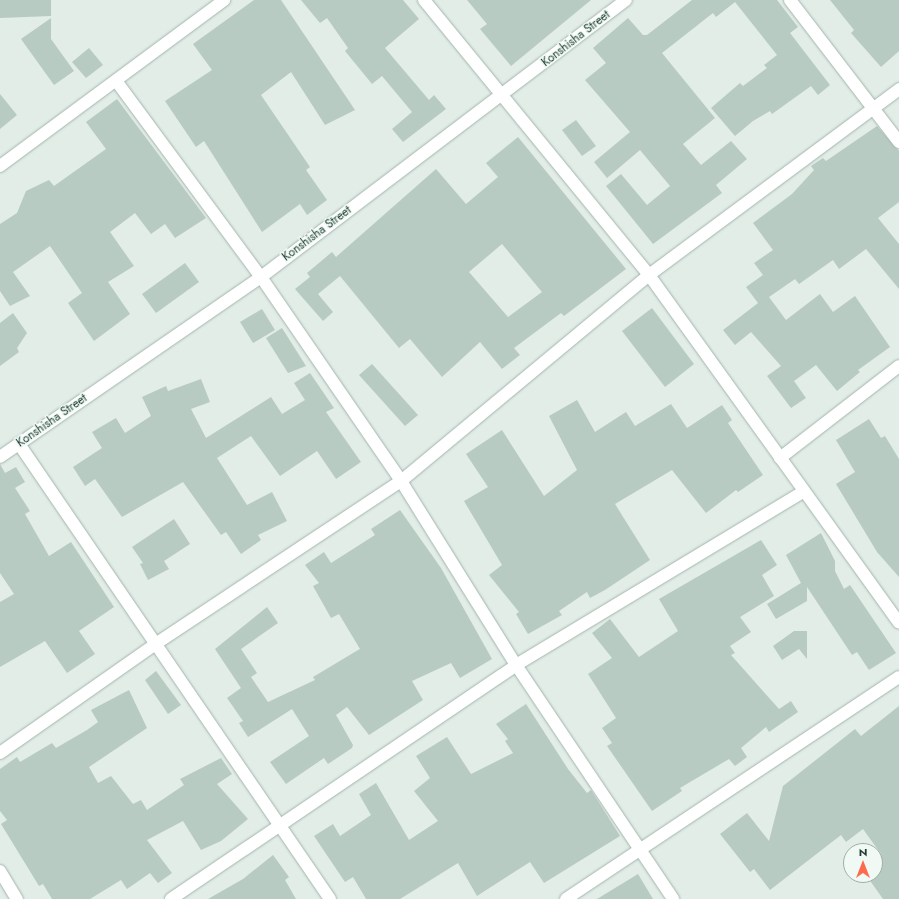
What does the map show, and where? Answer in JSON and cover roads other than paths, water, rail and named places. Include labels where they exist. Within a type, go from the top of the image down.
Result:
[{"type":"street","points":[[0,166],[117,82],[224,0]]},
{"type":"street","points":[[424,0],[504,95],[649,275],[899,623]]},
{"type":"street","name":"Konshisha Street","points":[[0,457],[261,276],[504,95],[626,0]]},
{"type":"street","points":[[790,0],[899,142]]},
{"type":"street","points":[[117,82],[261,276],[401,481],[516,665],[673,899]]},
{"type":"street","points":[[0,752],[154,645],[401,481],[649,275],[899,89]]},
{"type":"street","points":[[780,458],[899,366]]},
{"type":"street","points":[[19,444],[154,645],[330,899]]},
{"type":"street","points":[[171,899],[278,824],[516,665],[804,491]]},
{"type":"street","points":[[566,899],[899,677]]},
{"type":"street","points":[[0,872],[17,899]]}]
